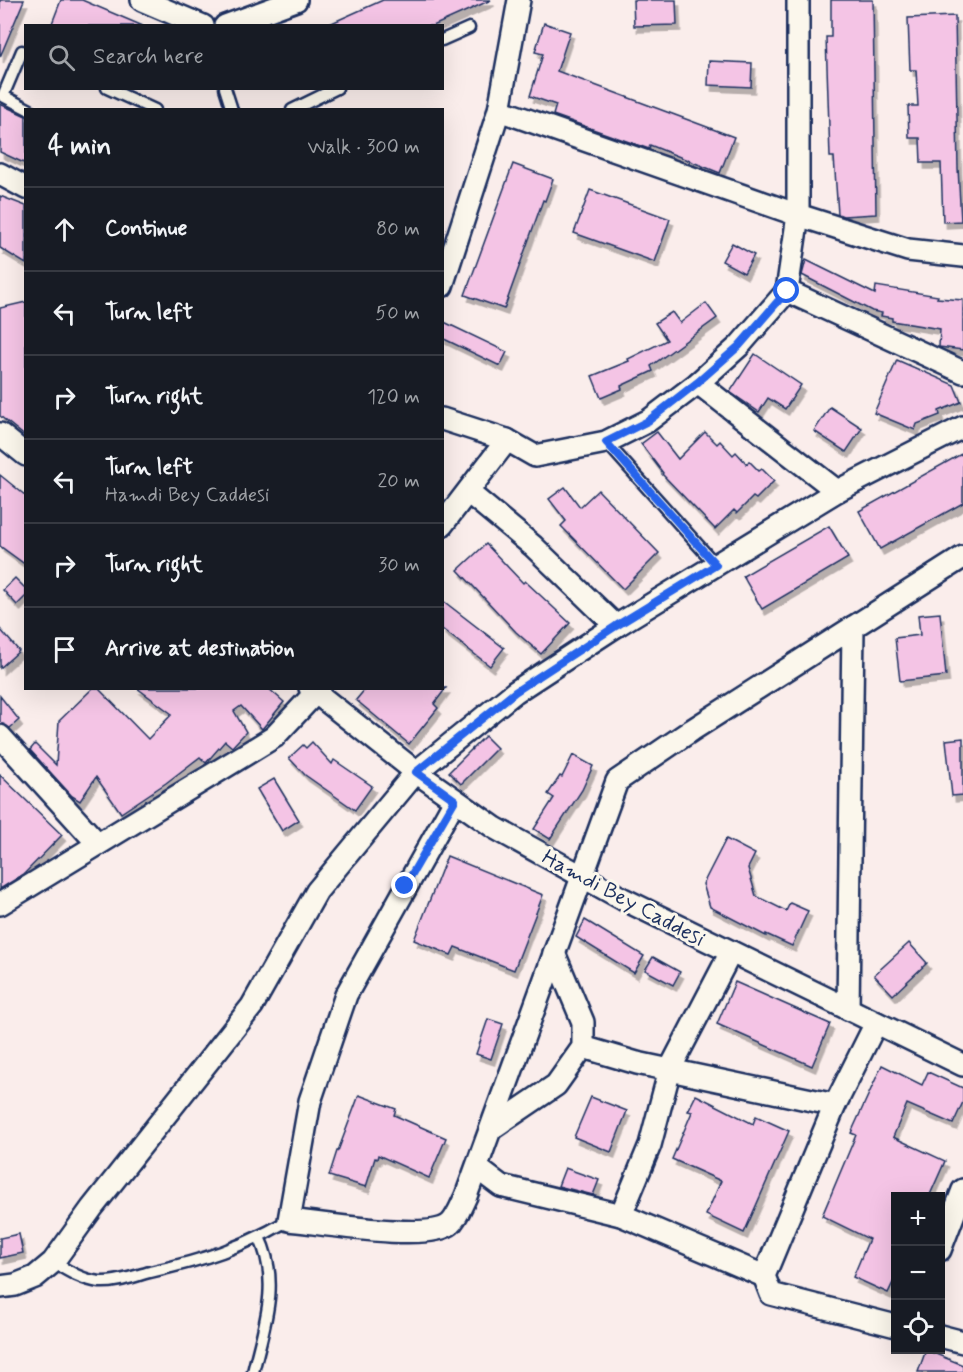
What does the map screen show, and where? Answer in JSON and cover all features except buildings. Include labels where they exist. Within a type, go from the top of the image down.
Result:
[{"type":"street","points":[[142,0],[197,24]]},
{"type":"street","points":[[230,24],[296,0]]},
{"type":"street","points":[[444,279],[498,110],[519,0]]},
{"type":"street","points":[[444,420],[507,440],[535,456],[606,442],[648,421],[698,382],[739,346],[787,291],[798,215],[798,0]]},
{"type":"street","points":[[498,110],[798,215],[908,250],[963,256]]},
{"type":"street","points":[[0,174],[24,187]]},
{"type":"street","points":[[787,291],[963,372]]},
{"type":"street","points":[[698,382],[837,491]]},
{"type":"street","points":[[0,1287],[15,1285],[35,1277],[53,1262],[92,1208],[252,1006],[317,891],[416,772],[515,692],[616,626],[837,491],[963,427]]},
{"type":"street","points":[[0,434],[24,453]]},
{"type":"street","points":[[444,522],[507,440]]},
{"type":"street","points":[[468,492],[533,546],[616,626]]},
{"type":"street","points":[[455,800],[346,995],[310,1101],[289,1220],[404,1232],[435,1230],[450,1224],[466,1196],[477,1168],[617,781],[692,729],[963,557]]},
{"type":"street","points":[[848,1009],[853,627]]},
{"type":"street","points":[[0,904],[274,737],[315,690]]},
{"type":"street","name":"Hamdi Bey Caddesi","points":[[315,690],[416,772],[495,828],[623,899],[963,1065]]},
{"type":"street","points":[[0,736],[98,844]]},
{"type":"street","points":[[621,1215],[650,1145],[670,1069],[731,952]]},
{"type":"street","points":[[491,1129],[556,1085],[583,1047],[583,1022],[554,954]]},
{"type":"street","points":[[876,1023],[834,1105],[764,1276],[771,1294],[891,1325]]},
{"type":"street","points":[[583,1047],[637,1063],[834,1105]]},
{"type":"street","points":[[477,1168],[501,1186],[621,1215],[764,1276]]},
{"type":"street","points":[[942,1246],[963,1190]]},
{"type":"street","points":[[945,1337],[963,1342]]},
{"type":"lane","points":[[444,39],[469,28]]},
{"type":"lane","points":[[24,52],[22,51],[3,96],[26,108]]},
{"type":"lane","points":[[111,90],[151,108]]},
{"type":"lane","points":[[226,90],[231,108]]},
{"type":"lane","points":[[296,108],[333,90]]},
{"type":"lane","points":[[606,442],[716,565]]},
{"type":"lane","points":[[53,1262],[78,1277],[91,1281],[113,1282],[205,1259],[259,1237],[289,1220]]},
{"type":"lane","points":[[253,1372],[269,1301],[271,1281],[267,1253],[259,1237]]},
{"type":"route","points":[[405,886],[455,800],[416,772],[515,692],[616,626],[716,565],[606,442],[648,421],[698,382],[739,346],[787,291]]}]
